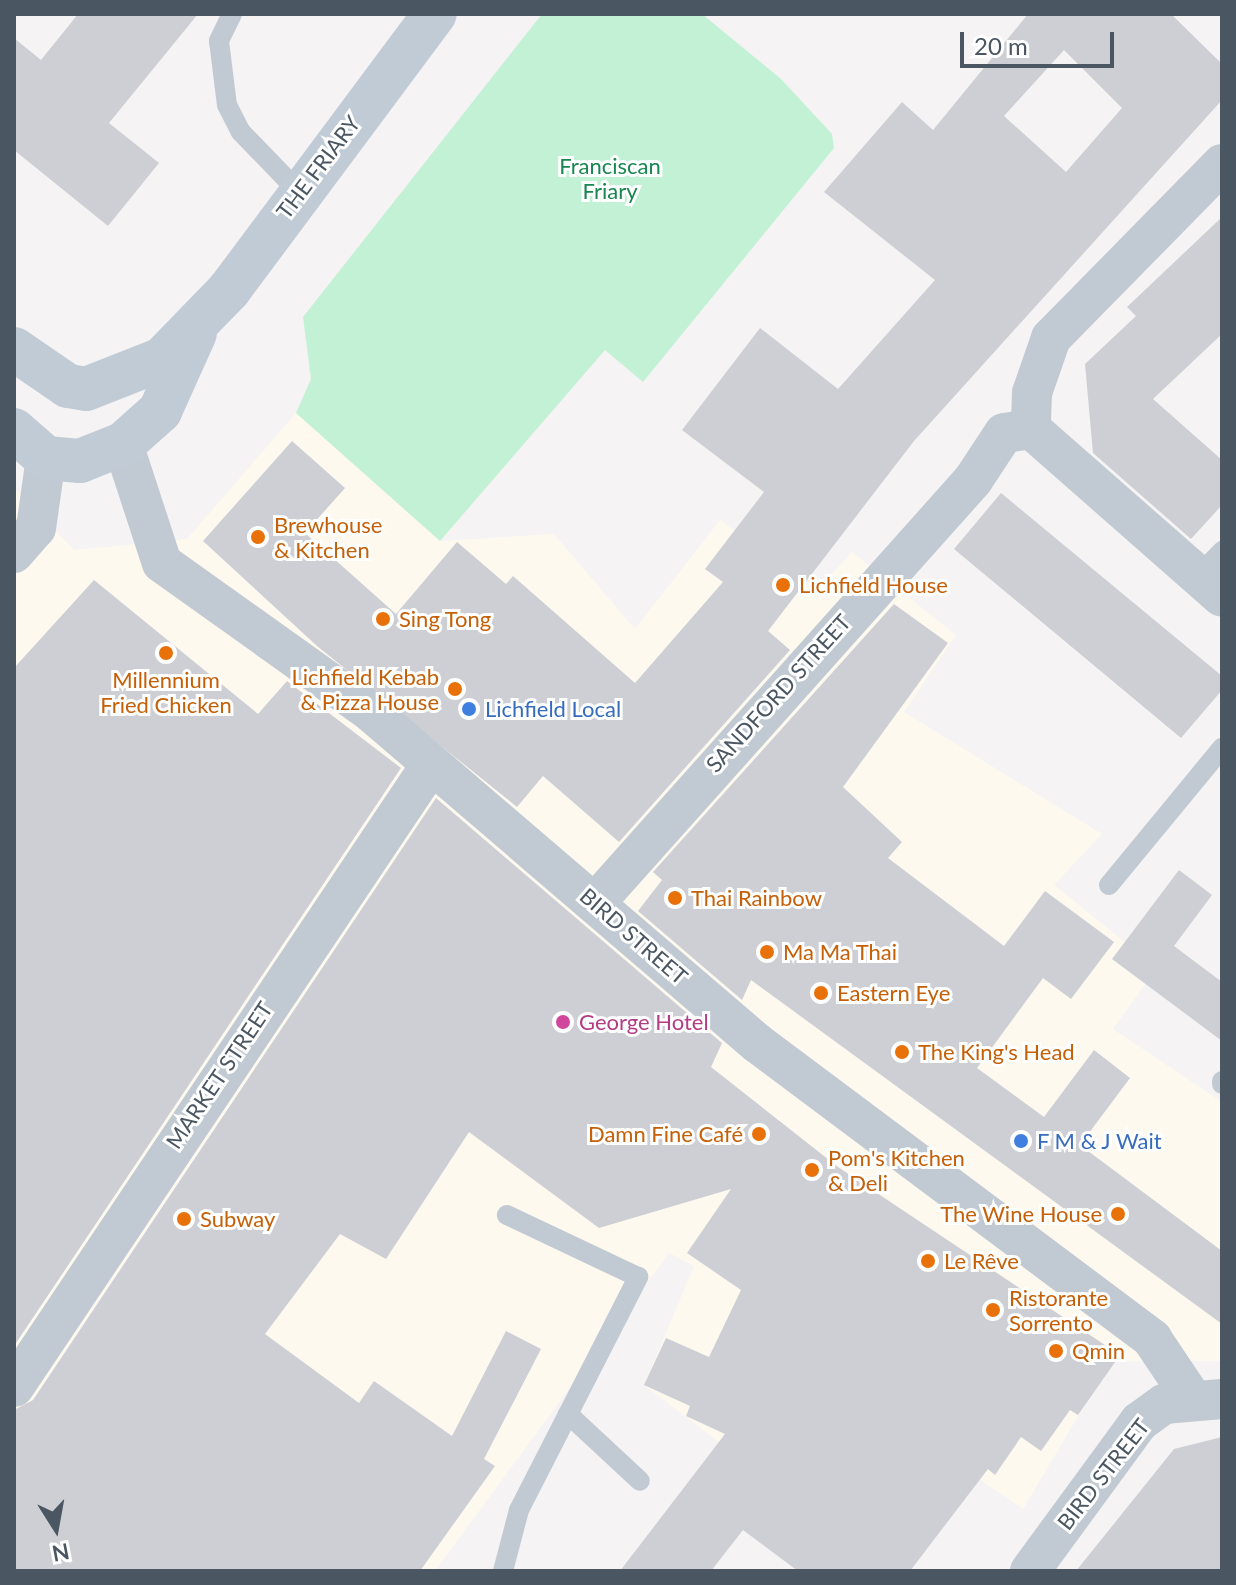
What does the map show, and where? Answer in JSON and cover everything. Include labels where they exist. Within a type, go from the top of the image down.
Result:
[{"type":"street","name":"THE FRIARY","points":[[14,349],[68,386],[86,389],[162,359],[201,320],[435,14]]},
{"type":"street","points":[[1214,575],[1031,429],[1032,393],[1051,338],[1222,164]]},
{"type":"street","name":"THE FRIARY","points":[[46,458],[80,461],[123,444],[160,411],[201,320]]},
{"type":"street","name":"SANDFORD STREET","points":[[596,902],[734,739],[973,480],[1004,433],[1031,429]]},
{"type":"street","points":[[14,430],[46,458],[36,528],[14,553]]},
{"type":"street","name":"BIRD STREET","points":[[123,444],[162,563],[372,713],[430,766],[596,902],[757,1043],[1152,1339],[1206,1398]]},
{"type":"street","name":"MARKET STREET","points":[[14,1387],[430,766]]},
{"type":"street","name":"BIRD STREET","points":[[1030,1571],[1139,1422],[1164,1404],[1206,1398]]},
{"type":"lane","points":[[232,14],[219,41],[227,105],[241,132],[298,191]]},
{"type":"lane","points":[[1109,885],[1222,748]]},
{"type":"lane","points":[[503,1571],[519,1510],[638,1277],[507,1215]]},
{"type":"lane","points":[[568,1414],[640,1481]]},
{"type":"shaded area","points":[[296,413],[440,541],[554,534],[635,629],[720,520],[815,592],[852,552],[956,635],[904,712],[1102,834],[1054,885],[1157,968],[1113,1029],[1222,1102],[1222,1361],[1111,1361],[1023,1509],[913,1434],[754,1383],[719,1442],[644,1385],[694,1266],[669,1253],[435,1571],[14,1571],[14,488],[74,550],[187,539]]},
{"type":"green space","name":"Franciscan Friary","points":[[542,14],[702,14],[781,79],[832,134],[834,148],[643,382],[605,350],[440,541],[296,413],[311,379],[303,317]]},
{"type":"building","points":[[78,14],[198,14],[109,123],[159,163],[108,226],[14,150],[14,38],[41,60]]},
{"type":"building","points":[[1028,14],[1171,14],[1222,64],[1222,100],[914,441],[768,631],[790,650],[619,842],[543,776],[517,807],[317,646],[203,541],[292,441],[345,488],[305,533],[396,614],[457,542],[506,584],[513,576],[635,683],[723,582],[705,569],[764,492],[682,430],[760,328],[838,389],[935,280],[824,192],[902,102],[933,130]],"holes":[[[1064,50],[1122,108],[1066,172],[1004,116]]]},
{"type":"building","points":[[1222,217],[1222,334],[1153,399],[1222,460],[1222,505],[1191,539],[1093,453],[1085,364],[1136,316],[1127,307]]},
{"type":"building","points":[[1001,493],[1222,676],[1222,690],[1181,738],[954,549]]},
{"type":"building","points":[[94,580],[258,714],[287,681],[401,768],[14,1346],[14,668]]},
{"type":"building","points":[[894,604],[948,643],[843,787],[902,842],[888,858],[1004,946],[1045,891],[1114,942],[1071,999],[1043,978],[977,1068],[1044,1117],[1094,1050],[1130,1078],[1080,1145],[1222,1251],[1222,1324],[751,980],[742,1000],[638,911],[662,880],[653,872]]},
{"type":"building","points":[[436,798],[722,1043],[711,1067],[838,1167],[1120,1355],[1078,1415],[1070,1410],[1041,1451],[1021,1437],[995,1475],[988,1469],[910,1571],[798,1571],[743,1530],[711,1571],[620,1571],[725,1434],[686,1416],[690,1406],[644,1385],[666,1338],[709,1357],[741,1290],[687,1253],[731,1189],[599,1228],[469,1132],[386,1259],[340,1234],[265,1334],[359,1403],[374,1381],[452,1436],[506,1331],[541,1349],[484,1459],[495,1466],[420,1571],[14,1571],[14,1410],[33,1400]]},
{"type":"building","points":[[1179,870],[1212,895],[1174,946],[1222,982],[1222,1041],[1112,959]]},
{"type":"building","points":[[1222,1437],[1222,1571],[1076,1571],[1174,1449]]},
{"type":"place","name":"Brewhouse & Kitchen","points":[[258,537]]},
{"type":"place","name":"Lichfield House","points":[[783,585]]},
{"type":"place","name":"Sing Tong","points":[[383,619]]},
{"type":"place","name":"Millennium Fried Chicken","points":[[166,653]]},
{"type":"place","name":"Lichfield Kebab & Pizza House","points":[[455,689]]},
{"type":"place","name":"Lichfield Local","points":[[469,709]]},
{"type":"place","name":"Thai Rainbow","points":[[675,898]]},
{"type":"place","name":"Ma Ma Thai","points":[[767,952]]},
{"type":"place","name":"Eastern Eye","points":[[821,993]]},
{"type":"place","name":"George Hotel","points":[[563,1022]]},
{"type":"place","name":"The King's Head","points":[[902,1052]]},
{"type":"place","name":"Damn Fine Café","points":[[759,1134]]},
{"type":"place","name":"F M & J Wait","points":[[1021,1141]]},
{"type":"place","name":"Pom's Kitchen & Deli","points":[[812,1170]]},
{"type":"place","name":"The Wine House","points":[[1118,1214]]},
{"type":"place","name":"Subway","points":[[184,1219]]},
{"type":"place","name":"Le Rêve","points":[[928,1261]]},
{"type":"place","name":"Ristorante Sorrento","points":[[993,1310]]},
{"type":"place","name":"Qmin","points":[[1056,1351]]}]
